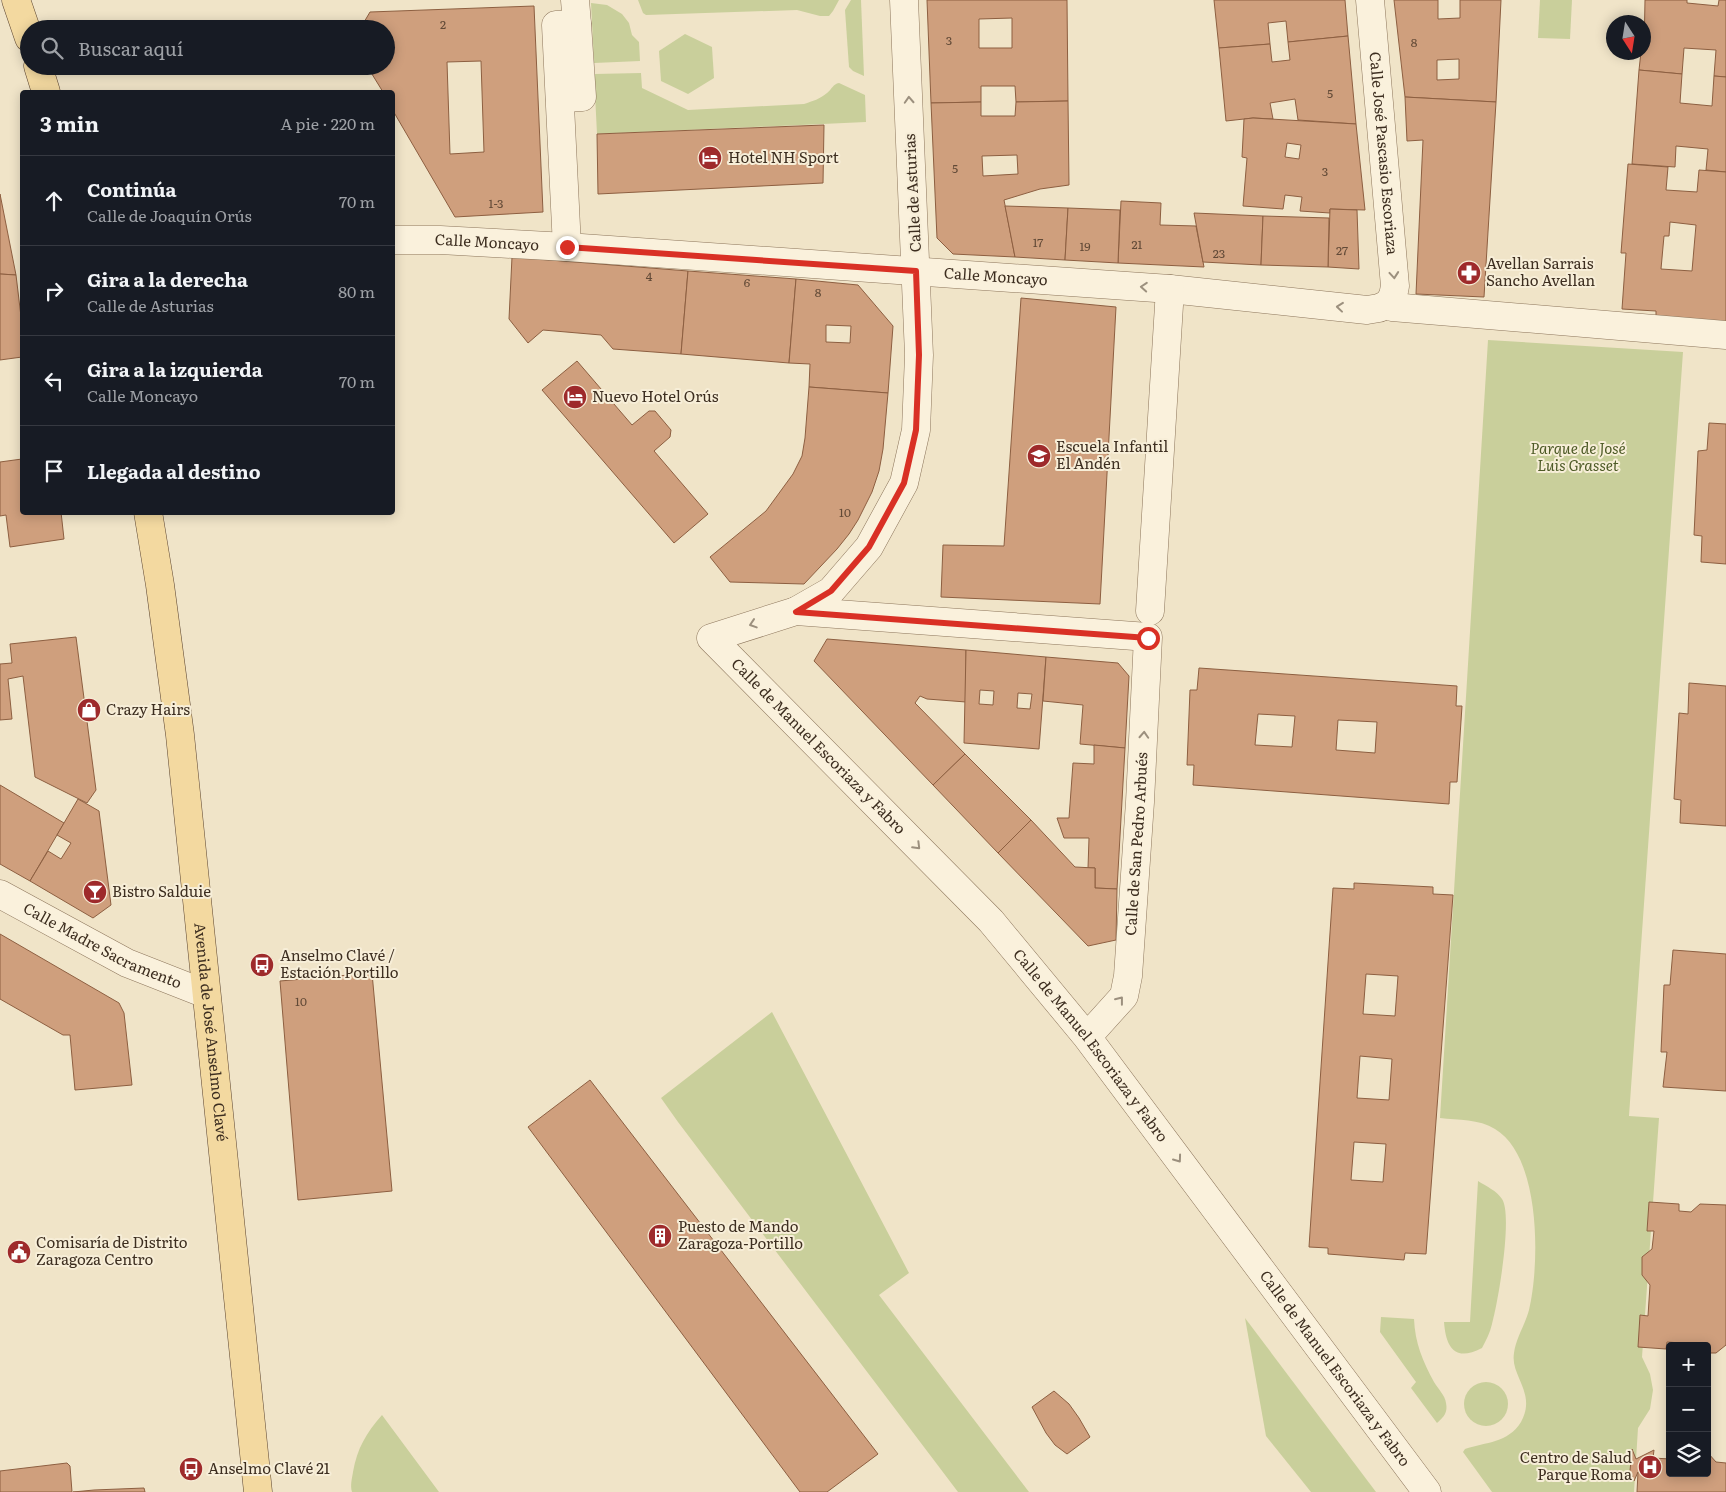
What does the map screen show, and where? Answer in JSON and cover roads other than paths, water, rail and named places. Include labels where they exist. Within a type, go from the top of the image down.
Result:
[{"type":"main road","points":[[16,0],[23,20]]},
{"type":"main road","points":[[41,75],[45,90]]},
{"type":"main road","name":"Avenida de José Anselmo Clavé","points":[[148,515],[177,708],[258,1492]]},
{"type":"street","name":"Calle de Asturias","points":[[796,612],[831,591],[869,547],[904,483],[916,430],[919,355],[904,0]]},
{"type":"street","name":"Calle José Pascasio Escoriaza","points":[[1370,0],[1395,286],[1393,296],[1388,304]]},
{"type":"street","points":[[567,247],[556,25],[576,12]]},
{"type":"street","name":"Calle Moncayo","points":[[395,240],[440,240],[567,247],[1170,289],[1367,310],[1388,304]]},
{"type":"street","name":"Calle de San Pedro Arbués","points":[[1088,1036],[1124,996],[1127,982],[1140,802],[1170,289]]},
{"type":"street","points":[[1388,304],[1392,307],[1726,335]]},
{"type":"street","points":[[796,612],[1149,624]]},
{"type":"street","name":"Calle de Manuel Escoriaza y Fabro","points":[[796,612],[710,638],[991,921],[1088,1036],[1427,1492]]},
{"type":"street","name":"Calle Madre Sacramento","points":[[0,894],[127,963],[206,994]]},
{"type":"place","name":"Hotel NH Sport","points":[[710,158]]},
{"type":"place","name":"Avellan Sarrais Sancho Avellan","points":[[1469,273]]},
{"type":"place","name":"Nuevo Hotel Orús","points":[[575,397]]},
{"type":"place","name":"Escuela Infantil El Andén","points":[[1039,456]]},
{"type":"place","name":"Crazy Hairs","points":[[89,710]]},
{"type":"place","name":"Bistro Salduie","points":[[95,892]]},
{"type":"place","name":"Anselmo Clavé / Estación Portillo","points":[[262,965]]},
{"type":"place","name":"Puesto de Mando Zaragoza-Portillo","points":[[660,1236]]},
{"type":"place","name":"Comisaría de Distrito Zaragoza Centro","points":[[19,1252]]},
{"type":"place","name":"Centro de Salud Parque Roma","points":[[1650,1467]]},
{"type":"place","name":"Anselmo Clavé 21","points":[[191,1469]]},
{"type":"park label","name":"Parque de José Luis Grasset","points":[[1578,458]]}]
